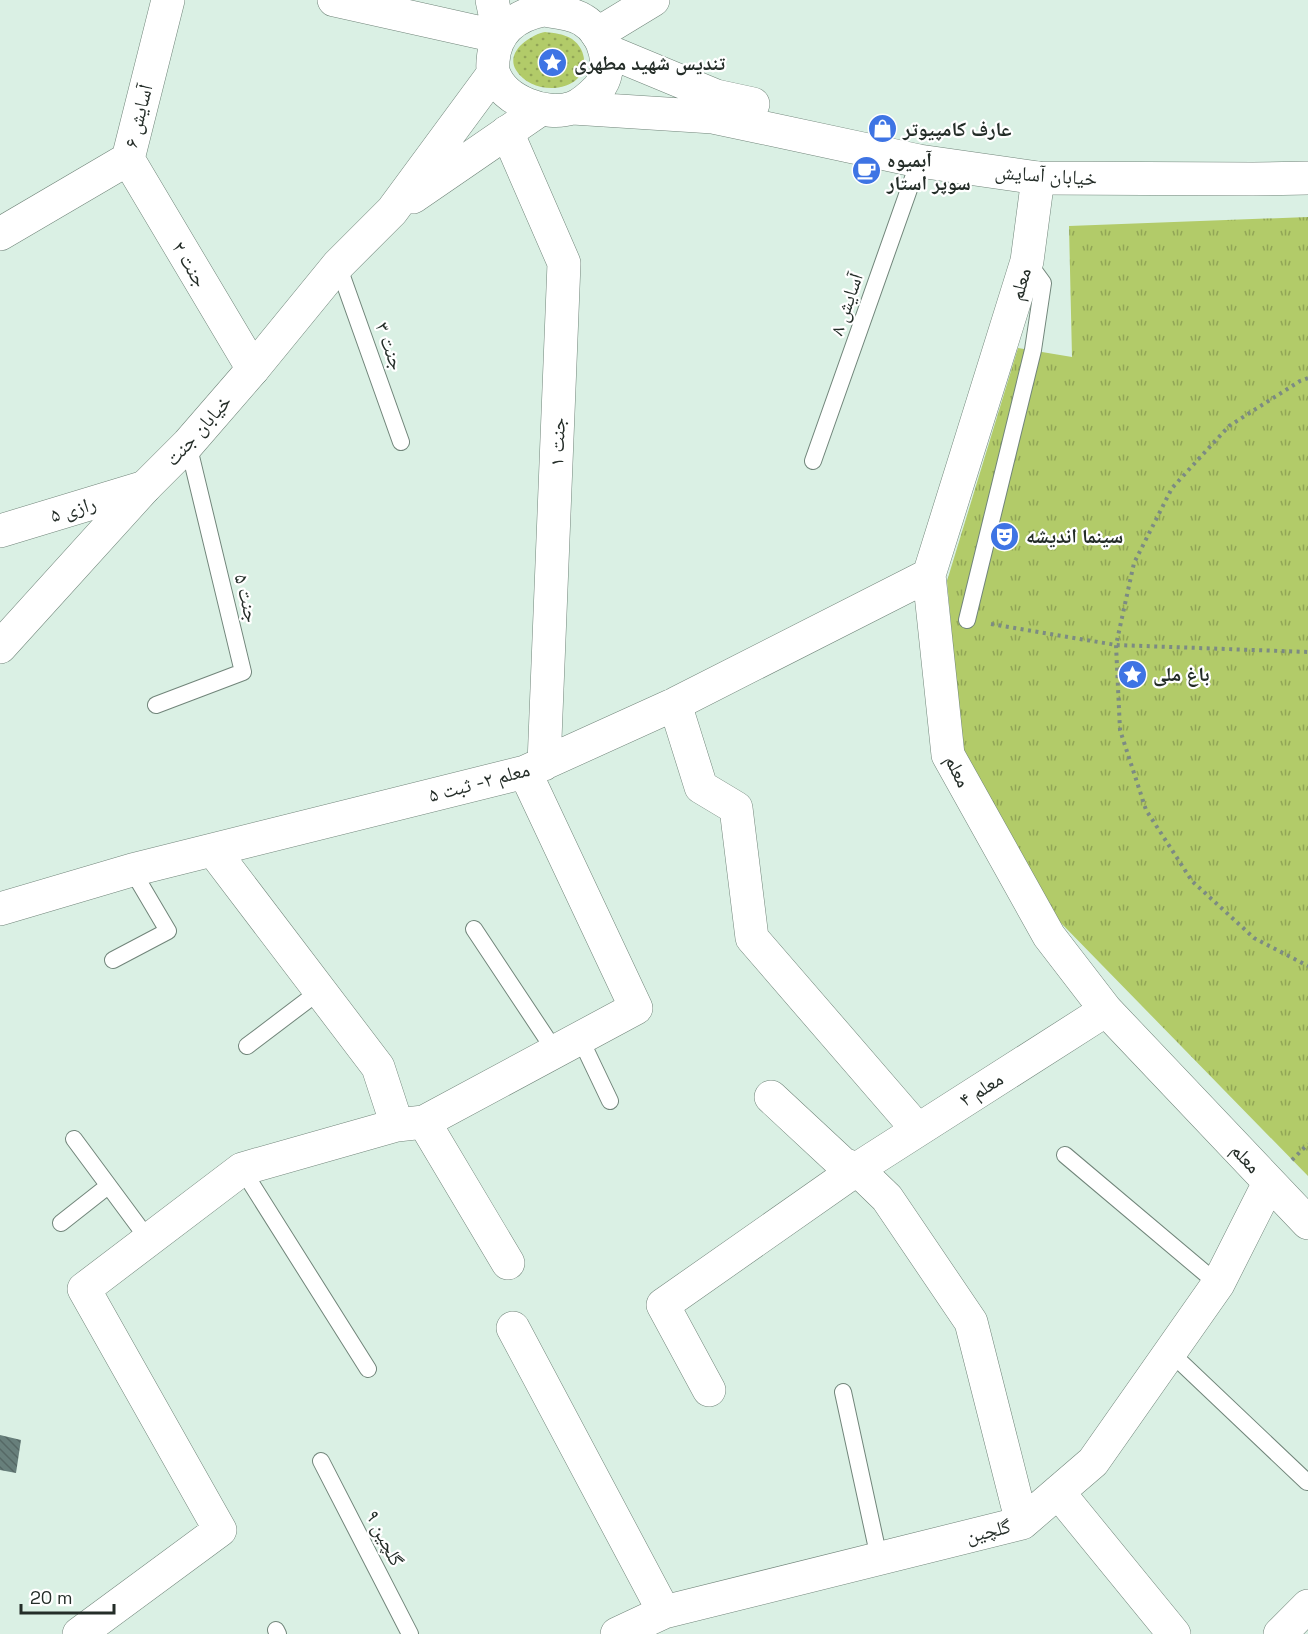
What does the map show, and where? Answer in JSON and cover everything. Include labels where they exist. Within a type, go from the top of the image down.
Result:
[{"type":"street","name":"آسایش ۶","points":[[0,234],[128,159],[168,0]]},
{"type":"street","points":[[334,0],[500,37]]},
{"type":"street","points":[[492,0],[500,37]]},
{"type":"street","points":[[601,42],[653,0]]},
{"type":"street","points":[[556,6],[585,21],[601,42],[606,69],[600,87],[587,99],[557,108],[523,103],[506,92],[493,74],[494,53],[500,37],[512,22],[528,13],[556,6]]},
{"type":"street","name":"خیابان آسایش","points":[[601,42],[716,96],[922,141],[1041,158],[1256,159],[1308,157]]},
{"type":"street","name":"خیابان جنت","points":[[0,647],[145,487],[188,444],[338,265],[392,211],[493,74]]},
{"type":"street","name":"خیابان آسایش","points":[[557,108],[713,117],[919,161],[1038,178],[1308,178]]},
{"type":"street","name":"خیابان جنت","points":[[392,211],[507,132],[557,108]]},
{"type":"street","name":"جنت ۱","points":[[507,132],[564,263],[535,768]]},
{"type":"street","name":"جنت ۲","points":[[128,159],[253,369]]},
{"type":"street","name":"معلم","points":[[1038,178],[1027,261],[929,575],[948,755],[1049,936],[1106,1010],[1308,1223]]},
{"type":"street","name":"رازی ۵","points":[[1,527],[145,487]]},
{"type":"street","name":"معلم ۲- ثبت ۵","points":[[2,901],[535,768],[675,704],[929,575]]},
{"type":"street","points":[[675,704],[701,787],[736,808],[752,938],[918,1130]]},
{"type":"street","points":[[78,1634],[220,1530],[84,1289],[242,1169],[410,1124],[568,1045],[636,1008],[535,768]]},
{"type":"street","points":[[213,850],[378,1067],[410,1124],[508,1263]]},
{"type":"street","name":"معلم ۴","points":[[709,1390],[663,1305],[857,1169],[1106,1010]]},
{"type":"street","points":[[771,1097],[843,1164],[857,1169],[887,1198],[971,1322],[1022,1523]]},
{"type":"street","name":"گلچین","points":[[617,1634],[664,1612],[1022,1523],[1093,1461],[1218,1284],[1269,1183]]},
{"type":"street","points":[[513,1328],[664,1612]]},
{"type":"street","points":[[1058,1492],[1174,1634]]},
{"type":"street","points":[[1280,1634],[1308,1606]]},
{"type":"lane","name":"آسایش ۸","points":[[813,461],[919,161]]},
{"type":"lane","points":[[967,620],[1033,350],[1043,283],[1027,261]]},
{"type":"lane","name":"جنت ۳","points":[[338,265],[401,442]]},
{"type":"lane","name":"جنت ۵","points":[[156,705],[243,672],[188,444]]},
{"type":"lane","points":[[113,960],[168,931],[132,870]]},
{"type":"lane","points":[[474,929],[610,1101]]},
{"type":"lane","points":[[247,1046],[321,990]]},
{"type":"lane","points":[[74,1139],[148,1239]]},
{"type":"lane","points":[[1065,1155],[1218,1284]]},
{"type":"lane","points":[[242,1169],[368,1369]]},
{"type":"lane","points":[[61,1223],[108,1186]]},
{"type":"lane","points":[[1171,1353],[1307,1482]]},
{"type":"lane","points":[[843,1392],[879,1558]]},
{"type":"lane","name":"گلچین ۹","points":[[321,1461],[410,1634]]},
{"type":"path","points":[[1308,378],[1229,426],[1172,488],[1134,563],[1116,645],[1120,730],[1146,810],[1191,881],[1254,938],[1308,966]]},
{"type":"path","points":[[967,620],[1116,645],[1308,652]]},
{"type":"green space","points":[[545,32],[569,37],[580,47],[584,58],[583,69],[577,79],[570,84],[554,88],[536,86],[521,77],[516,70],[513,63],[516,51],[526,41]]},
{"type":"green space","name":"باغ ملی","points":[[1308,217],[1308,1176],[1059,921],[964,767],[947,581],[1018,348],[1072,357],[1069,226]]},
{"type":"building","points":[[0,1435],[21,1440],[16,1473],[0,1470]]},
{"type":"place","name":"تندیس شهید مطهری","points":[[553,63]]},
{"type":"place","name":"عارف کامپیوتر","points":[[882,129]]},
{"type":"place","name":"آبمیوه سوپر استار","points":[[866,171]]},
{"type":"place","name":"سینما اندیشه","points":[[1005,536]]},
{"type":"place","name":"باغ ملی","points":[[1132,674]]}]
